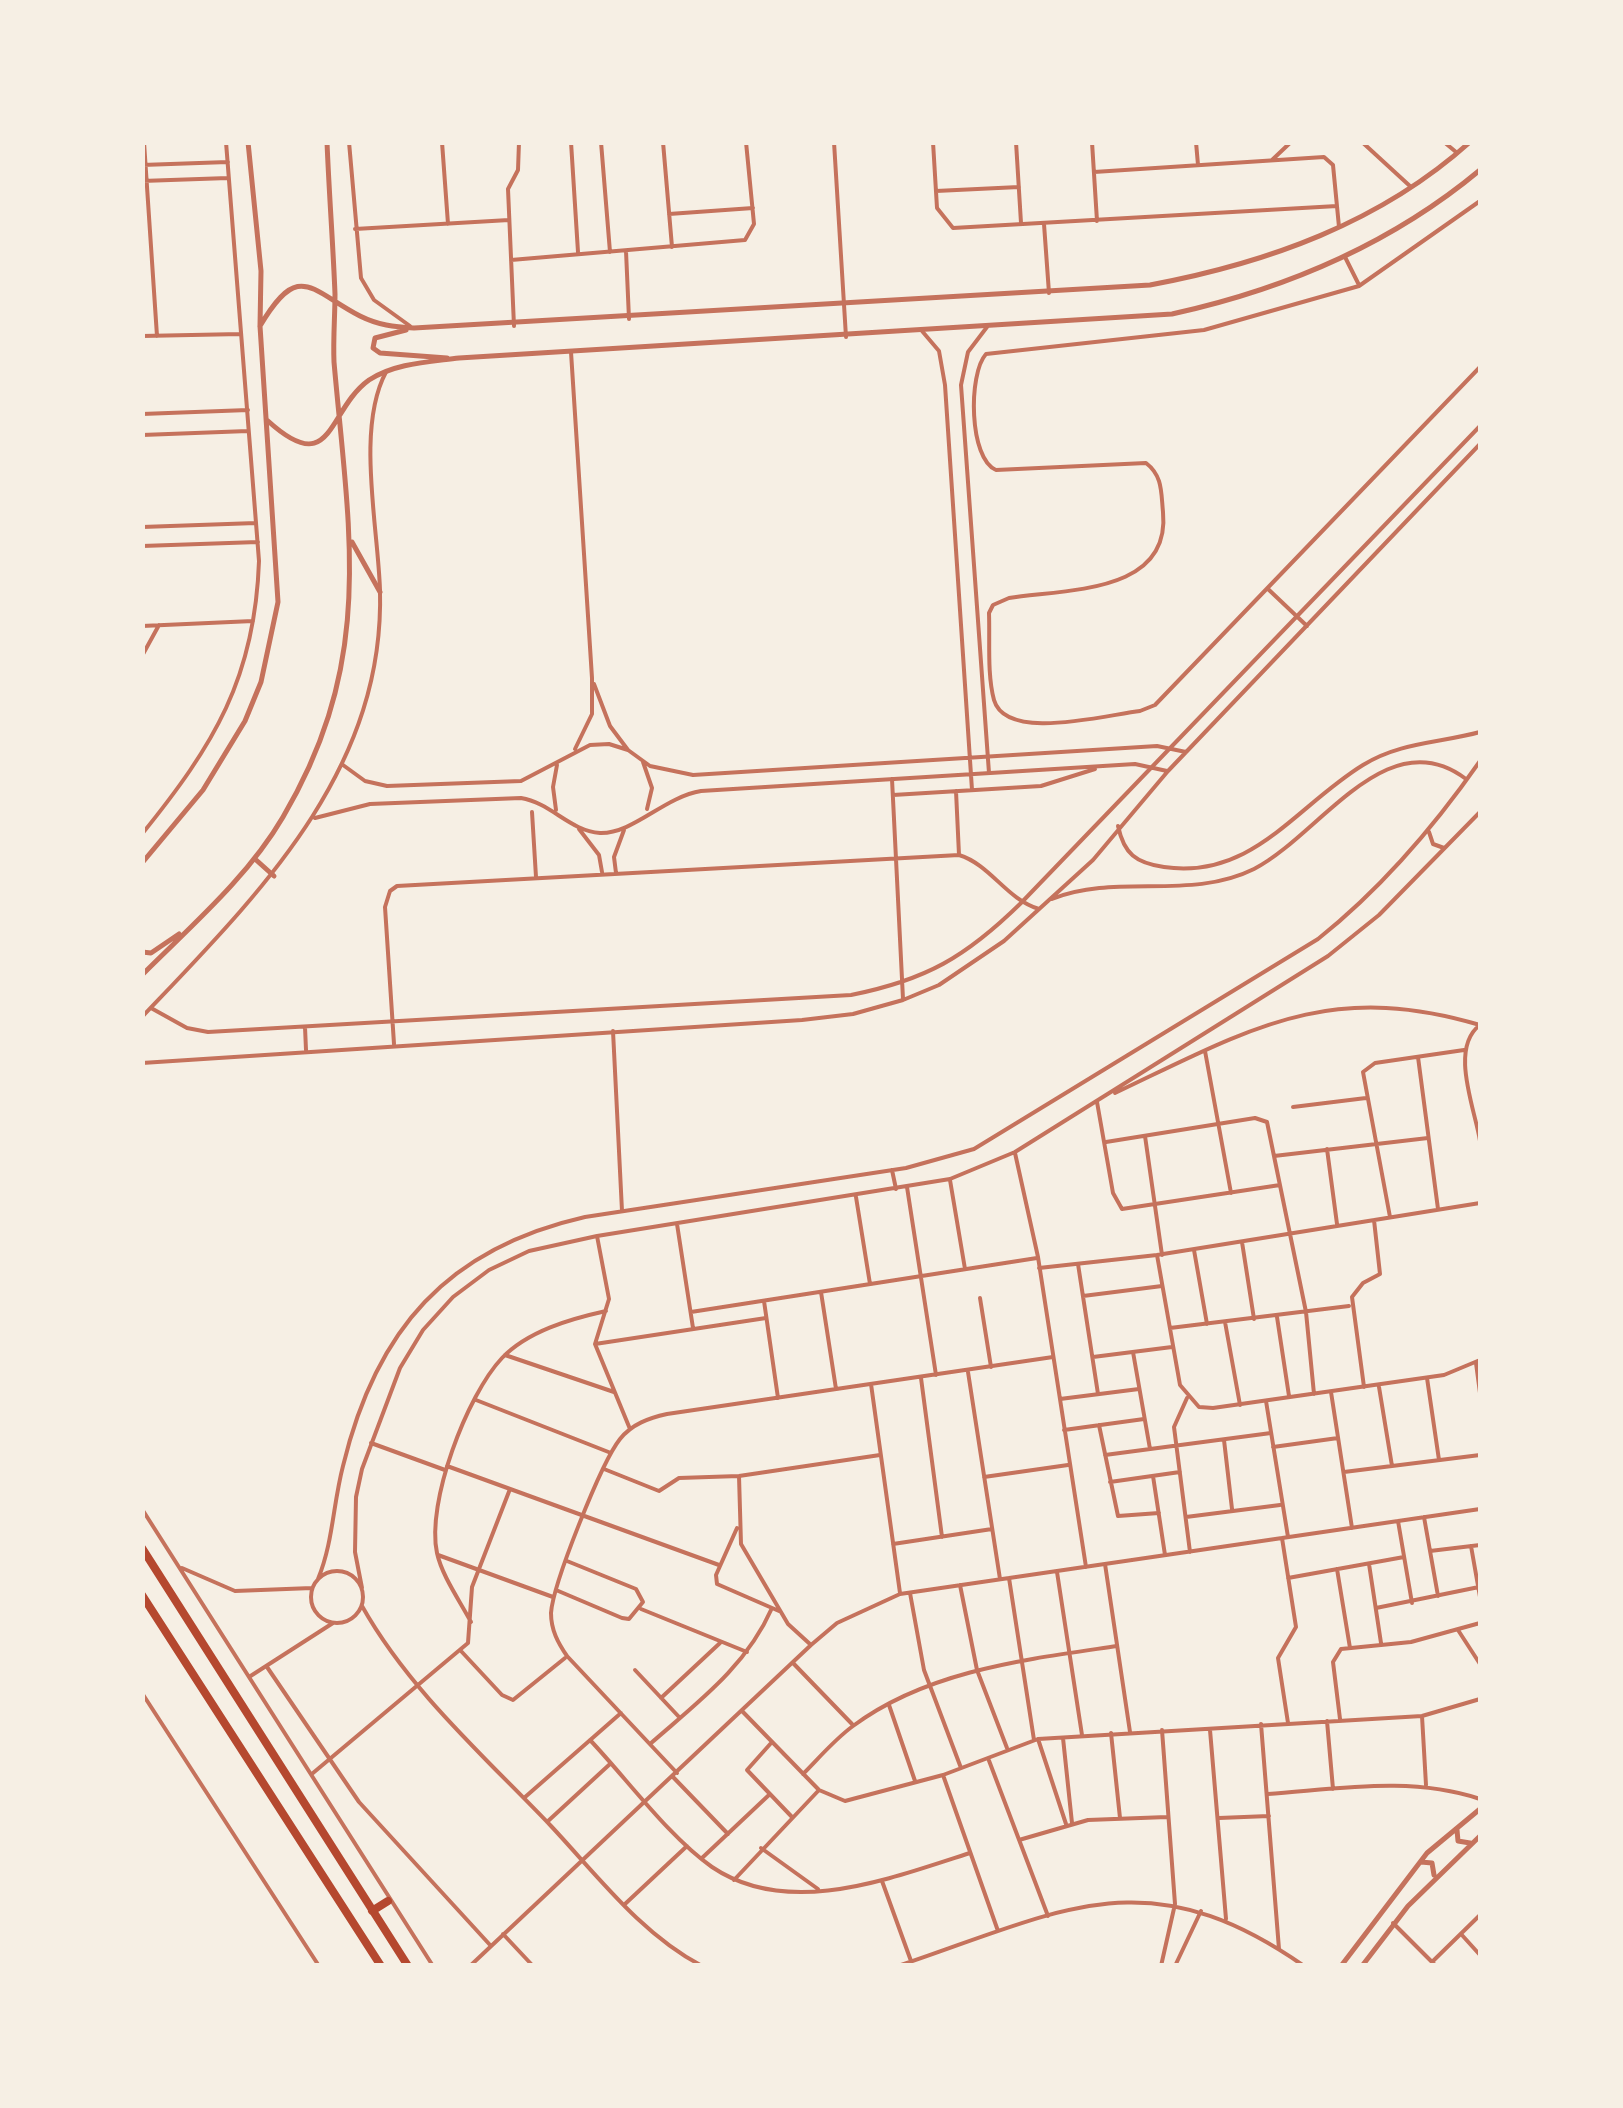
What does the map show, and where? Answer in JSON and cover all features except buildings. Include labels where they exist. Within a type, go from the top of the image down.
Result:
[{"type":"highway","points":[[142,1548],[408,1966]]},
{"type":"highway","points":[[142,1595],[376,1962]]},
{"type":"highway","points":[[372,1911],[388,1901]]},
{"type":"street","points":[[144,142],[158,336]]},
{"type":"street","points":[[142,834],[189,776],[220,727],[242,674],[254,621],[258,542],[226,142]]},
{"type":"street","points":[[142,864],[218,768],[262,682],[273,636],[279,568],[260,326],[261,271],[248,142]]},
{"type":"street","points":[[142,976],[255,859],[304,780],[337,692],[352,599],[351,541],[334,356],[335,300],[326,142]]},
{"type":"street","points":[[349,142],[355,230],[366,290],[383,308],[414,328]]},
{"type":"street","points":[[442,142],[448,224]]},
{"type":"street","points":[[514,326],[508,189],[518,170],[519,142]]},
{"type":"street","points":[[570,142],[578,255]]},
{"type":"street","points":[[601,142],[610,252]]},
{"type":"street","points":[[662,142],[672,248]]},
{"type":"street","points":[[511,260],[745,240],[753,231],[746,142]]},
{"type":"street","points":[[834,142],[846,338]]},
{"type":"street","points":[[933,142],[938,213],[953,228],[1336,206]]},
{"type":"street","points":[[1016,142],[1021,225]]},
{"type":"street","points":[[1092,142],[1097,221]]},
{"type":"street","points":[[1196,142],[1198,165]]},
{"type":"street","points":[[1272,160],[1291,142]]},
{"type":"street","points":[[1362,142],[1411,187]]},
{"type":"street","points":[[1444,142],[1457,154]]},
{"type":"street","points":[[260,326],[280,296],[298,287],[318,288],[371,321],[414,328],[514,326],[1150,285],[1255,262],[1339,228],[1411,187],[1470,142]]},
{"type":"street","points":[[1094,172],[1327,158],[1332,165],[1339,228]]},
{"type":"street","points":[[144,165],[228,162]]},
{"type":"street","points":[[414,328],[378,336],[373,348],[380,353],[459,358],[846,338],[1172,314],[1276,287],[1346,257],[1420,216],[1480,170]]},
{"type":"street","points":[[144,181],[229,178]]},
{"type":"street","points":[[936,191],[1018,187]]},
{"type":"street","points":[[1480,201],[1359,286],[1204,330],[986,354],[975,374],[978,451],[988,466],[996,470],[1136,461],[1151,466],[1160,480],[1166,533],[1140,571],[1111,583],[1009,598],[992,606],[989,613],[993,698],[999,712],[1023,725],[1147,709],[1480,368]]},
{"type":"street","points":[[669,214],[752,208]]},
{"type":"street","points":[[355,230],[509,220]]},
{"type":"street","points":[[1044,224],[1049,293]]},
{"type":"street","points":[[626,251],[629,319]]},
{"type":"street","points":[[1346,257],[1359,286]]},
{"type":"street","points":[[142,262],[152,261]]},
{"type":"street","points":[[987,327],[968,352],[961,384],[988,773]]},
{"type":"street","points":[[922,332],[938,351],[945,385],[972,790]]},
{"type":"street","points":[[142,336],[242,334]]},
{"type":"street","points":[[344,765],[365,780],[387,786],[521,781],[557,765],[572,752],[588,728],[592,678],[571,352]]},
{"type":"street","points":[[268,421],[290,439],[317,443],[329,436],[356,392],[386,371],[459,358]]},
{"type":"street","points":[[142,1016],[274,876],[315,818],[344,765],[374,672],[380,592],[372,410],[386,371]]},
{"type":"street","points":[[142,414],[248,410]]},
{"type":"street","points":[[151,1008],[178,1024],[208,1032],[851,995],[903,984],[946,966],[986,938],[1021,904],[1480,426]]},
{"type":"street","points":[[142,435],[249,431]]},
{"type":"street","points":[[142,1063],[802,1020],[854,1014],[903,1000],[973,965],[1093,860],[1168,771],[1480,444]]},
{"type":"street","points":[[142,526],[256,523]]},
{"type":"street","points":[[351,541],[380,592]]},
{"type":"street","points":[[142,546],[258,542]]},
{"type":"street","points":[[1268,589],[1307,626]]},
{"type":"street","points":[[142,626],[254,621]]},
{"type":"street","points":[[142,656],[159,625]]},
{"type":"street","points":[[592,678],[604,713],[628,750],[643,762],[693,775],[1175,746],[1186,752]]},
{"type":"street","points":[[1118,826],[1122,844],[1144,865],[1183,870],[1227,862],[1268,842],[1364,764],[1418,742],[1480,732]]},
{"type":"street","points":[[572,752],[610,744],[628,750]]},
{"type":"street","points":[[1047,901],[1074,890],[1176,888],[1228,880],[1275,856],[1364,782],[1397,765],[1430,759],[1467,780]]},
{"type":"street","points":[[332,1623],[314,1610],[312,1588],[327,1554],[352,1434],[382,1361],[410,1317],[445,1280],[488,1250],[535,1228],[941,1161],[990,1141],[1219,1001],[1341,920],[1428,832],[1480,761]]},
{"type":"street","points":[[643,762],[652,788],[645,814]]},
{"type":"street","points":[[556,810],[553,788],[557,765]]},
{"type":"street","points":[[575,826],[600,833],[624,828],[677,796],[701,791],[1100,766],[1155,766],[1168,771]]},
{"type":"street","points":[[893,795],[1061,782],[1100,766]]},
{"type":"street","points":[[892,779],[903,1000]]},
{"type":"street","points":[[956,791],[959,855]]},
{"type":"street","points":[[315,818],[370,804],[534,800],[556,810],[590,838],[602,874]]},
{"type":"street","points":[[532,812],[536,877]]},
{"type":"street","points":[[702,1966],[652,1932],[417,1685],[362,1606],[354,1524],[356,1496],[371,1443],[400,1368],[423,1330],[453,1297],[489,1270],[529,1251],[597,1236],[950,1179],[1015,1152],[1328,956],[1379,915],[1479,815]]},
{"type":"street","points":[[616,873],[617,842],[624,828]]},
{"type":"street","points":[[1428,832],[1434,844],[1446,848]]},
{"type":"street","points":[[394,1044],[386,907],[390,891],[406,884],[959,855],[980,866],[1021,904],[1039,908]]},
{"type":"street","points":[[255,859],[274,876]]},
{"type":"street","points":[[142,952],[151,952],[186,930]]},
{"type":"street","points":[[1097,1102],[1205,1051],[1318,1010],[1372,1005],[1428,1010],[1480,1025]]},
{"type":"street","points":[[1480,1025],[1472,1031],[1464,1050],[1480,1141]]},
{"type":"street","points":[[305,1026],[306,1050]]},
{"type":"street","points":[[613,1031],[622,1211]]},
{"type":"street","points":[[1390,1217],[1362,1080],[1368,1066],[1464,1050]]},
{"type":"street","points":[[1205,1051],[1231,1194]]},
{"type":"street","points":[[1418,1057],[1438,1210]]},
{"type":"street","points":[[1294,1107],[1366,1098]]},
{"type":"street","points":[[1097,1102],[1115,1202],[1132,1210],[1280,1185]]},
{"type":"street","points":[[1104,1142],[1264,1119],[1306,1312],[1314,1394]]},
{"type":"street","points":[[1145,1136],[1162,1286],[1187,1398],[1176,1416],[1176,1446],[1190,1552]]},
{"type":"street","points":[[1274,1156],[1428,1138]]},
{"type":"street","points":[[1327,1150],[1338,1226]]},
{"type":"street","points":[[1015,1152],[1038,1258],[1086,1567]]},
{"type":"street","points":[[892,1170],[896,1189]]},
{"type":"street","points":[[950,1179],[965,1269]]},
{"type":"street","points":[[907,1187],[936,1375]]},
{"type":"street","points":[[856,1197],[870,1284]]},
{"type":"street","points":[[1039,1268],[1160,1255],[1480,1202]]},
{"type":"street","points":[[1364,1387],[1351,1306],[1356,1289],[1380,1274],[1374,1220]]},
{"type":"street","points":[[677,1224],[694,1329]]},
{"type":"street","points":[[597,1236],[609,1299],[595,1344],[630,1428]]},
{"type":"street","points":[[1242,1242],[1254,1319]]},
{"type":"street","points":[[1194,1249],[1208,1324]]},
{"type":"street","points":[[691,1312],[1038,1258]]},
{"type":"street","points":[[1078,1264],[1098,1394]]},
{"type":"street","points":[[1083,1296],[1162,1286]]},
{"type":"street","points":[[821,1292],[836,1390]]},
{"type":"street","points":[[980,1298],[991,1367]]},
{"type":"street","points":[[764,1300],[778,1398]]},
{"type":"street","points":[[1170,1328],[1351,1306]]},
{"type":"street","points":[[471,1622],[438,1556],[434,1525],[446,1469],[476,1400],[504,1355],[561,1322],[606,1311]]},
{"type":"street","points":[[1278,1316],[1289,1398]]},
{"type":"street","points":[[595,1344],[766,1318]]},
{"type":"street","points":[[1226,1322],[1240,1405]]},
{"type":"street","points":[[1092,1357],[1174,1347]]},
{"type":"street","points":[[1133,1352],[1150,1449]]},
{"type":"street","points":[[504,1355],[614,1392]]},
{"type":"street","points":[[728,1834],[567,1656],[553,1627],[553,1597],[612,1454],[630,1428],[667,1414],[1053,1358]]},
{"type":"street","points":[[1187,1398],[1213,1408],[1240,1405],[1428,1378],[1478,1361],[1480,1394]]},
{"type":"street","points":[[968,1370],[1000,1580]]},
{"type":"street","points":[[921,1377],[942,1537]]},
{"type":"street","points":[[1428,1378],[1440,1460]]},
{"type":"street","points":[[871,1384],[900,1594]]},
{"type":"street","points":[[1379,1385],[1392,1466]]},
{"type":"street","points":[[1060,1399],[1139,1389]]},
{"type":"street","points":[[1331,1392],[1352,1528]]},
{"type":"street","points":[[476,1400],[612,1454]]},
{"type":"street","points":[[1266,1401],[1296,1633],[1278,1658],[1288,1723]]},
{"type":"street","points":[[1064,1430],[1144,1419]]},
{"type":"street","points":[[1099,1425],[1120,1518],[1159,1513]]},
{"type":"street","points":[[1105,1455],[1271,1434]]},
{"type":"street","points":[[1273,1447],[1338,1438]]},
{"type":"street","points":[[1224,1440],[1232,1511]]},
{"type":"street","points":[[371,1443],[720,1566]]},
{"type":"street","points":[[604,1468],[659,1491],[679,1478],[738,1476],[880,1455]]},
{"type":"street","points":[[1344,1472],[1480,1455]]},
{"type":"street","points":[[984,1477],[1070,1465]]},
{"type":"street","points":[[1110,1482],[1180,1472]]},
{"type":"street","points":[[738,1476],[737,1528],[748,1558],[780,1611],[812,1645]]},
{"type":"street","points":[[1153,1476],[1165,1555]]},
{"type":"street","points":[[311,1774],[468,1643],[472,1587],[510,1489]]},
{"type":"street","points":[[1186,1518],[1282,1504]]},
{"type":"street","points":[[142,1509],[432,1966]]},
{"type":"street","points":[[470,1966],[838,1622],[910,1592],[1480,1509]]},
{"type":"street","points":[[1424,1517],[1438,1597]]},
{"type":"street","points":[[1398,1521],[1412,1603]]},
{"type":"street","points":[[737,1528],[720,1566],[717,1584],[780,1611]]},
{"type":"street","points":[[893,1544],[992,1529]]},
{"type":"street","points":[[1430,1551],[1480,1545]]},
{"type":"street","points":[[1471,1546],[1480,1597]]},
{"type":"street","points":[[438,1556],[553,1597]]},
{"type":"street","points":[[1288,1578],[1404,1557]]},
{"type":"street","points":[[556,1590],[629,1619],[644,1602],[636,1589],[567,1562]]},
{"type":"street","points":[[1105,1564],[1130,1732]]},
{"type":"street","points":[[1369,1564],[1381,1644]]},
{"type":"street","points":[[181,1568],[235,1590],[312,1588]]},
{"type":"street","points":[[1337,1569],[1350,1648]]},
{"type":"street","points":[[318,1578],[339,1570],[353,1576],[362,1588]]},
{"type":"street","points":[[1057,1571],[1082,1735]]},
{"type":"street","points":[[1009,1578],[1036,1740],[1069,1824]]},
{"type":"street","points":[[960,1585],[977,1670],[1008,1750]]},
{"type":"street","points":[[1376,1608],[1479,1587]]},
{"type":"street","points":[[910,1592],[920,1657],[960,1768]]},
{"type":"street","points":[[249,1677],[332,1623],[350,1620],[362,1606]]},
{"type":"street","points":[[650,1744],[749,1653],[772,1608]]},
{"type":"street","points":[[640,1609],[749,1653]]},
{"type":"street","points":[[1340,1720],[1332,1662],[1342,1649],[1480,1623]]},
{"type":"street","points":[[1458,1630],[1480,1664]]},
{"type":"street","points":[[661,1698],[721,1642]]},
{"type":"street","points":[[803,1774],[854,1725],[930,1686],[1022,1660],[1118,1646]]},
{"type":"street","points":[[461,1651],[507,1699],[514,1700],[567,1656]]},
{"type":"street","points":[[793,1663],[854,1725]]},
{"type":"street","points":[[267,1667],[330,1761],[390,1839],[491,1946]]},
{"type":"street","points":[[635,1670],[680,1718]]},
{"type":"street","points":[[142,1693],[319,1966]]},
{"type":"street","points":[[742,1711],[819,1790],[845,1801],[943,1775],[1036,1740],[1422,1716],[1480,1699]]},
{"type":"street","points":[[889,1705],[916,1782]]},
{"type":"street","points":[[524,1798],[621,1713]]},
{"type":"street","points":[[1422,1716],[1426,1786]]},
{"type":"street","points":[[1327,1721],[1333,1789]]},
{"type":"street","points":[[1261,1724],[1279,1948]]},
{"type":"street","points":[[1210,1727],[1226,1919]]},
{"type":"street","points":[[1160,1966],[1175,1904],[1162,1730]]},
{"type":"street","points":[[1111,1733],[1120,1818]]},
{"type":"street","points":[[1063,1736],[1069,1824]]},
{"type":"street","points":[[590,1740],[688,1846],[734,1880],[790,1893],[819,1890],[882,1881],[970,1853]]},
{"type":"street","points":[[772,1742],[747,1770],[792,1817]]},
{"type":"street","points":[[988,1758],[1048,1916]]},
{"type":"street","points":[[548,1822],[612,1763]]},
{"type":"street","points":[[943,1775],[998,1932]]},
{"type":"street","points":[[1267,1794],[1426,1786],[1480,1799]]},
{"type":"street","points":[[734,1880],[819,1790]]},
{"type":"street","points":[[702,1858],[770,1794]]},
{"type":"street","points":[[1341,1966],[1418,1863],[1480,1809]]},
{"type":"street","points":[[1219,1818],[1268,1816]]},
{"type":"street","points":[[1019,1840],[1069,1824],[1169,1817]]},
{"type":"street","points":[[1458,1827],[1458,1840],[1472,1843]]},
{"type":"street","points":[[1362,1966],[1434,1878],[1480,1836]]},
{"type":"street","points":[[625,1904],[688,1846]]},
{"type":"street","points":[[761,1848],[819,1890]]},
{"type":"street","points":[[1418,1863],[1432,1864],[1434,1878]]},
{"type":"street","points":[[882,1881],[911,1961]]},
{"type":"street","points":[[898,1966],[1089,1904],[1131,1900],[1175,1904],[1226,1919],[1304,1966]]},
{"type":"street","points":[[1175,1966],[1201,1910]]},
{"type":"street","points":[[1394,1923],[1434,1964],[1480,1915]]},
{"type":"street","points":[[503,1934],[533,1966]]},
{"type":"street","points":[[1461,1934],[1480,1954]]}]
